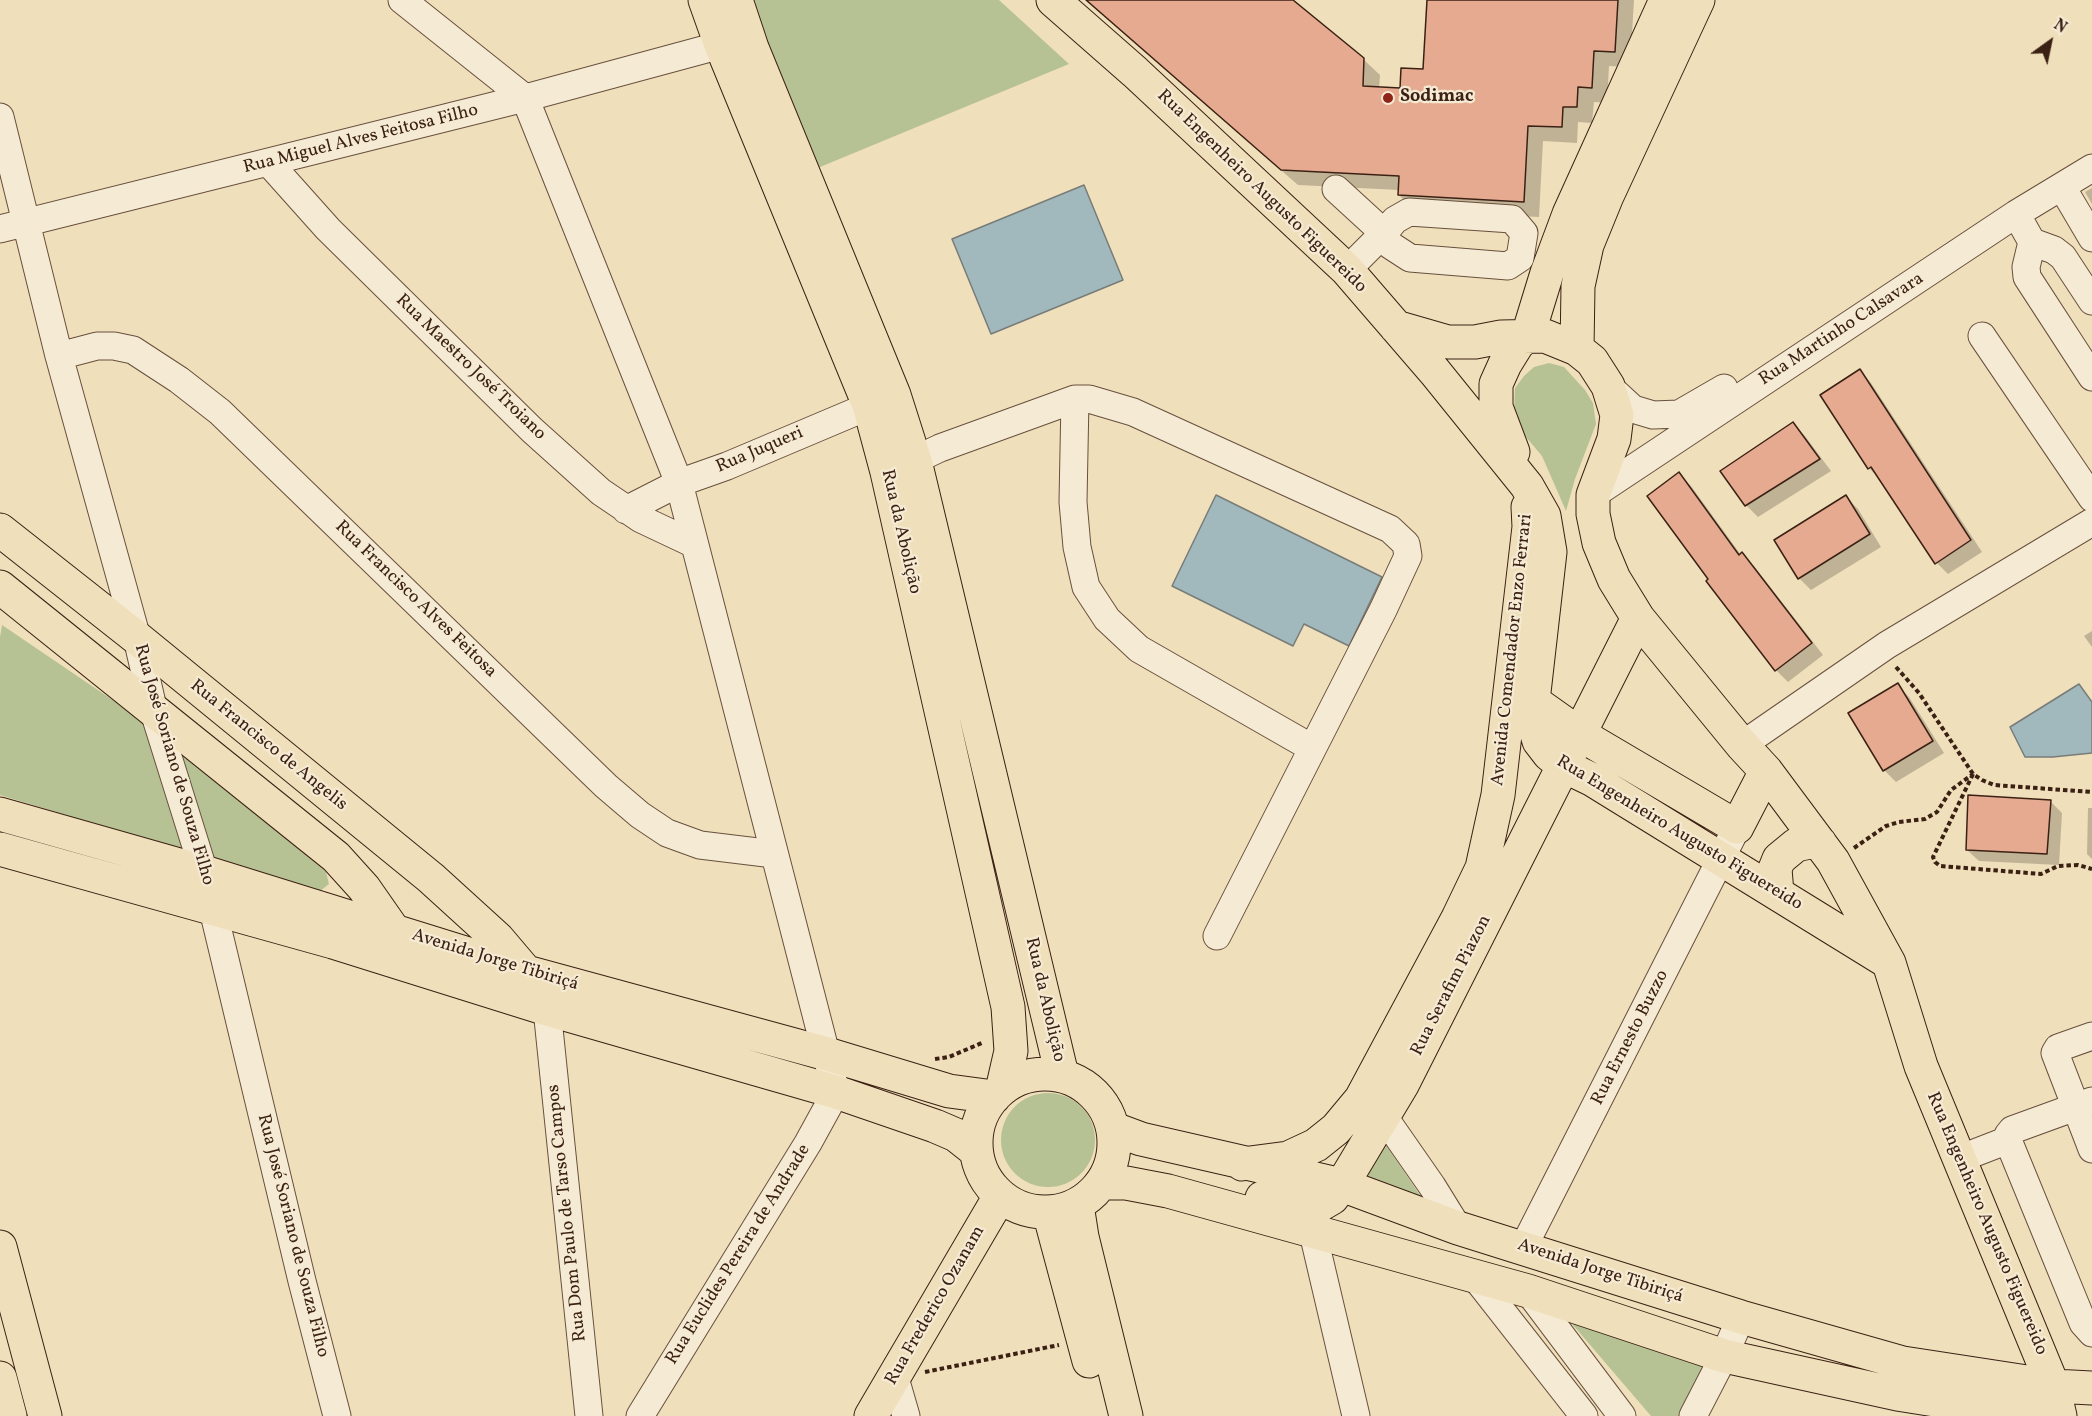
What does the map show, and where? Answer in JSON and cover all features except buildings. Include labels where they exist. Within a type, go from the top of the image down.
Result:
[{"type":"main road","name":"Rua Engenheiro Augusto Figuereido","points":[[1053,0],[1135,72],[1347,270],[1473,417],[1527,486],[1544,516],[1550,552],[1533,701],[1534,724],[1539,741],[1549,754],[1564,766],[1593,780],[1889,963]]},
{"type":"main road","name":"Avenida Comendador Enzo Ferrari","points":[[1242,1164],[1288,1158],[1316,1145],[1336,1128],[1361,1099],[1458,918],[1482,868],[1498,795],[1529,527],[1527,486],[1496,407],[1496,384],[1505,364],[1527,335],[1569,214],[1666,0]]},
{"type":"main road","points":[[1577,349],[1578,286],[1587,245],[1607,196],[1698,0]]},
{"type":"main road","name":"Rua da Abolição","points":[[713,2],[720,45],[881,400]]},
{"type":"main road","name":"Rua da Abolição","points":[[713,2],[752,48],[881,400],[901,466],[1062,1075]]},
{"type":"main road","points":[[1396,327],[1448,342],[1475,342],[1527,335],[1545,336],[1577,349],[1592,362],[1608,386],[1617,415],[1614,439],[1593,495]]},
{"type":"main road","name":"Rua da Abolição","points":[[901,466],[1008,1007],[1011,1051],[998,1091]]},
{"type":"main road","name":"Rua Engenheiro Augusto Figuereido","points":[[1593,495],[1593,514],[1599,543],[1614,579],[1638,618],[1742,746],[1766,771],[1826,852],[1889,963],[1921,1066],[2057,1401]]},
{"type":"main road","name":"Rua Francisco de Angelis","points":[[8,550],[137,638],[430,878],[498,939],[526,972]]},
{"type":"main road","points":[[0,587],[336,857],[364,888],[392,945]]},
{"type":"main road","name":"Rua Serafim Piazon","points":[[1168,1191],[1219,1190],[1304,1206],[1320,1205],[1332,1198],[1402,1085],[1581,735],[1638,618]]},
{"type":"main road","points":[[1533,701],[1581,735],[1737,827],[1766,771]]},
{"type":"main road","name":"Avenida Jorge Tibiriçá","points":[[0,814],[204,872],[327,911],[392,945],[547,1009],[836,1092],[935,1126],[956,1135],[975,1150]]},
{"type":"main road","points":[[1810,842],[1826,852],[1833,874],[1822,894],[1812,902],[1788,900],[1774,880],[1779,859],[1796,845],[1810,842]]},
{"type":"main road","name":"Avenida Jorge Tibiriçá","points":[[0,849],[212,907],[526,972],[827,1054],[949,1091],[998,1091]]},
{"type":"main road","points":[[327,911],[334,899],[340,876],[336,857]]},
{"type":"main road","points":[[1035,1073],[1062,1075],[1076,1080],[1094,1093],[1106,1110],[1114,1129],[1115,1148],[1111,1166],[1103,1183],[1091,1196],[1063,1209],[1024,1210],[1000,1197],[981,1170],[975,1150],[976,1128],[984,1108],[998,1091],[1015,1079],[1035,1073]]},
{"type":"main road","name":"Avenida Jorge Tibiriçá","points":[[1114,1129],[1141,1139],[1242,1164],[1342,1185],[1458,1228],[1741,1317],[1903,1363],[2057,1401],[2092,1388]]},
{"type":"main road","points":[[1103,1183],[1126,1183],[1168,1191],[1528,1291],[1724,1356],[1897,1394],[2037,1416]]},
{"type":"main road","name":"Rua Frederico Ozanam","points":[[872,1416],[1000,1197]]},
{"type":"main road","points":[[1063,1209],[1084,1340],[1103,1416]]},
{"type":"main road","points":[[1063,1209],[1082,1237],[1126,1416]]},
{"type":"main road","points":[[0,1248],[45,1416]]},
{"type":"main road","points":[[0,1378],[10,1416]]},
{"type":"street","points":[[402,0],[525,98],[679,483],[836,1092]]},
{"type":"street","points":[[1670,62],[1707,0]]},
{"type":"street","name":"Rua Miguel Alves Feitosa Filho","points":[[0,229],[525,98],[720,45]]},
{"type":"street","name":"Rua José Soriano de Souza Filho","points":[[0,117],[60,356],[137,638],[154,712],[204,872],[299,1269],[337,1416]]},
{"type":"street","name":"Rua Martinho Calsavara","points":[[1593,495],[2013,210],[2092,153]]},
{"type":"street","name":"Rua Maestro José Troiano","points":[[269,163],[328,229],[532,430],[601,492],[626,510],[694,544]]},
{"type":"street","name":"Rua Martinho Calsavara","points":[[1608,386],[1633,409],[1653,415],[1679,414],[1749,374],[2013,210],[2062,187],[2092,168]]},
{"type":"street","points":[[2062,187],[2092,238]]},
{"type":"street","points":[[1336,189],[1384,233],[1347,270]]},
{"type":"street","points":[[2013,210],[2032,242],[2054,249],[2087,283]]},
{"type":"street","points":[[2032,242],[2026,267],[2027,277],[2092,377]]},
{"type":"street","points":[[1982,336],[2092,498]]},
{"type":"street","name":"Rua Francisco Alves Feitosa","points":[[60,356],[97,346],[114,346],[134,350],[179,380],[220,412],[606,786],[640,815],[667,833],[700,845],[774,854]]},
{"type":"street","points":[[1075,399],[1073,502],[1077,547],[1086,587],[1107,619],[1139,649],[1312,747]]},
{"type":"street","points":[[901,466],[940,448],[1075,399],[1089,399],[1133,412],[1390,529],[1406,544],[1408,556],[1405,566],[1216,936]]},
{"type":"street","name":"Rua Juqueri","points":[[626,510],[679,483],[727,466],[881,400]]},
{"type":"street","points":[[1742,746],[1887,645],[2092,522]]},
{"type":"street","name":"Rua Ernesto Buzzo","points":[[1523,1248],[1737,827]]},
{"type":"street","name":"Rua Dom Paulo de Tarso Campos","points":[[547,1009],[589,1416]]},
{"type":"street","points":[[2092,1036],[2058,1048],[2055,1053],[2084,1105],[2092,1149]]},
{"type":"street","name":"Rua Euclides Pereira de Andrade","points":[[640,1416],[808,1143],[836,1092]]},
{"type":"street","points":[[2084,1105],[2012,1130],[2008,1135],[2008,1140],[2083,1323],[2092,1333]]},
{"type":"street","points":[[1384,1117],[1458,1228]]},
{"type":"street","points":[[1959,1159],[2008,1140]]},
{"type":"street","points":[[1313,1233],[1356,1416]]},
{"type":"street","points":[[1475,1277],[1584,1416]]},
{"type":"street","points":[[1528,1291],[1622,1416]]},
{"type":"street","points":[[1693,1416],[1741,1317]]},
{"type":"street","points":[[895,1378],[906,1416]]},
{"type":"path","points":[[1896,666],[1919,693],[1973,774],[1982,780],[1994,785],[2092,792]]},
{"type":"path","points":[[1826,852],[1886,826],[1925,819],[1937,812],[1951,790],[1973,774]]},
{"type":"path","points":[[1973,774],[1933,857],[1940,866],[2041,874],[2058,866],[2078,865],[2092,869]]},
{"type":"path","points":[[932,1060],[949,1057],[1011,1032]]},
{"type":"path","points":[[895,1378],[1084,1340]]},
{"type":"green space","points":[[745,0],[999,0],[1069,64],[808,172]]},
{"type":"green space","points":[[1549,363],[1564,367],[1585,390],[1593,403],[1596,424],[1575,479],[1566,511],[1542,456],[1520,430],[1514,414],[1515,388],[1534,367]]},
{"type":"green space","points":[[2,625],[151,726],[326,872],[329,884],[319,892],[0,795],[0,637]]},
{"type":"green space","points":[[1048,1093],[1066,1096],[1081,1107],[1092,1122],[1095,1140],[1092,1158],[1081,1173],[1066,1184],[1048,1187],[1030,1184],[1015,1173],[1004,1158],[1001,1140],[1004,1122],[1015,1107],[1030,1096]]},
{"type":"green space","points":[[1377,1132],[1426,1204],[1353,1176]]},
{"type":"green space","points":[[1567,1318],[1712,1364],[1679,1416],[1651,1416]]},
{"type":"water","points":[[1084,185],[1123,280],[991,334],[952,239]]},
{"type":"water","points":[[1216,495],[1382,577],[1349,646],[1304,624],[1293,646],[1172,586]]},
{"type":"water","points":[[2079,684],[2092,702],[2092,753],[2025,757],[2010,727]]},
{"type":"place","name":"Sodimac","points":[[1388,98]]}]
